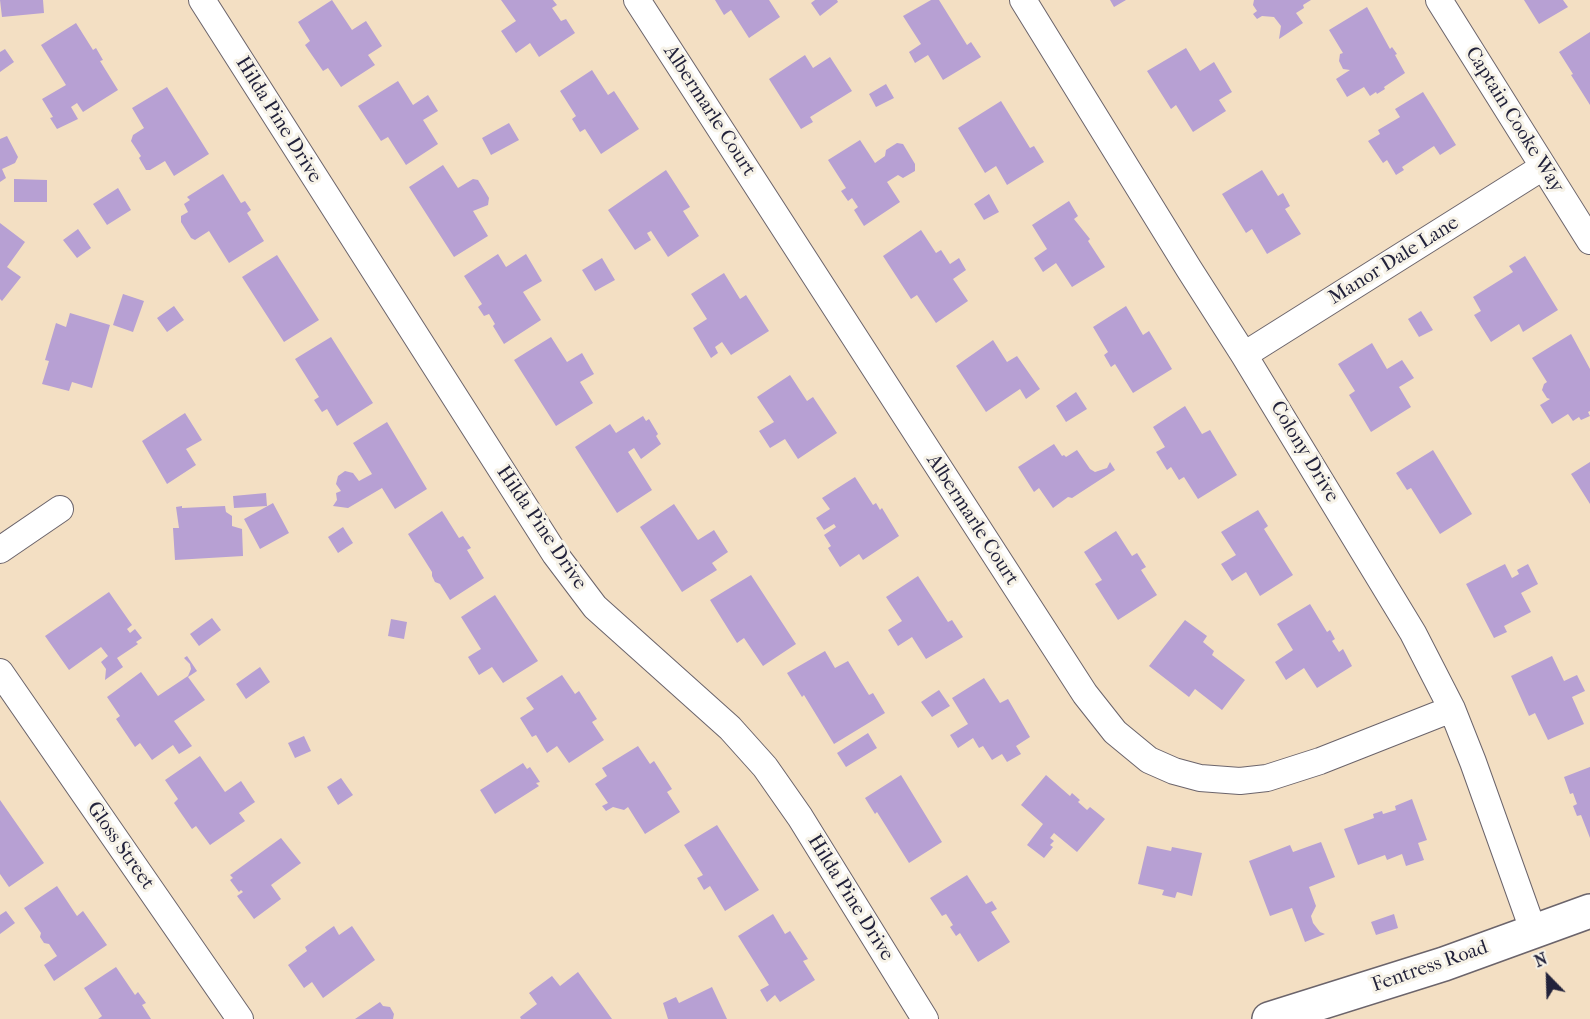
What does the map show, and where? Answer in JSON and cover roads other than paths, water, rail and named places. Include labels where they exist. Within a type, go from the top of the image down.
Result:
[{"type":"street","name":"Hilda Pine Drive","points":[[202,0],[555,554],[595,607],[730,728],[765,767],[800,817],[925,1019]]},
{"type":"street","name":"Albermarle Court","points":[[637,0],[1085,694],[1114,732],[1149,760],[1174,771],[1200,778],[1240,781],[1267,778],[1320,761],[1452,709]]},
{"type":"street","name":"Colony Drive","points":[[1023,0],[1182,259],[1244,355],[1413,633],[1452,709],[1533,930]]},
{"type":"street","name":"Captain Cooke Way","points":[[1439,0],[1590,241]]},
{"type":"street","name":"Manor Dale Lane","points":[[1244,355],[1544,166]]},
{"type":"street","points":[[0,550],[60,509]]},
{"type":"street","name":"Gloss Street","points":[[0,672],[240,1019]]},
{"type":"street","name":"Fentress Road","points":[[1269,1019],[1444,964],[1590,911]]}]
